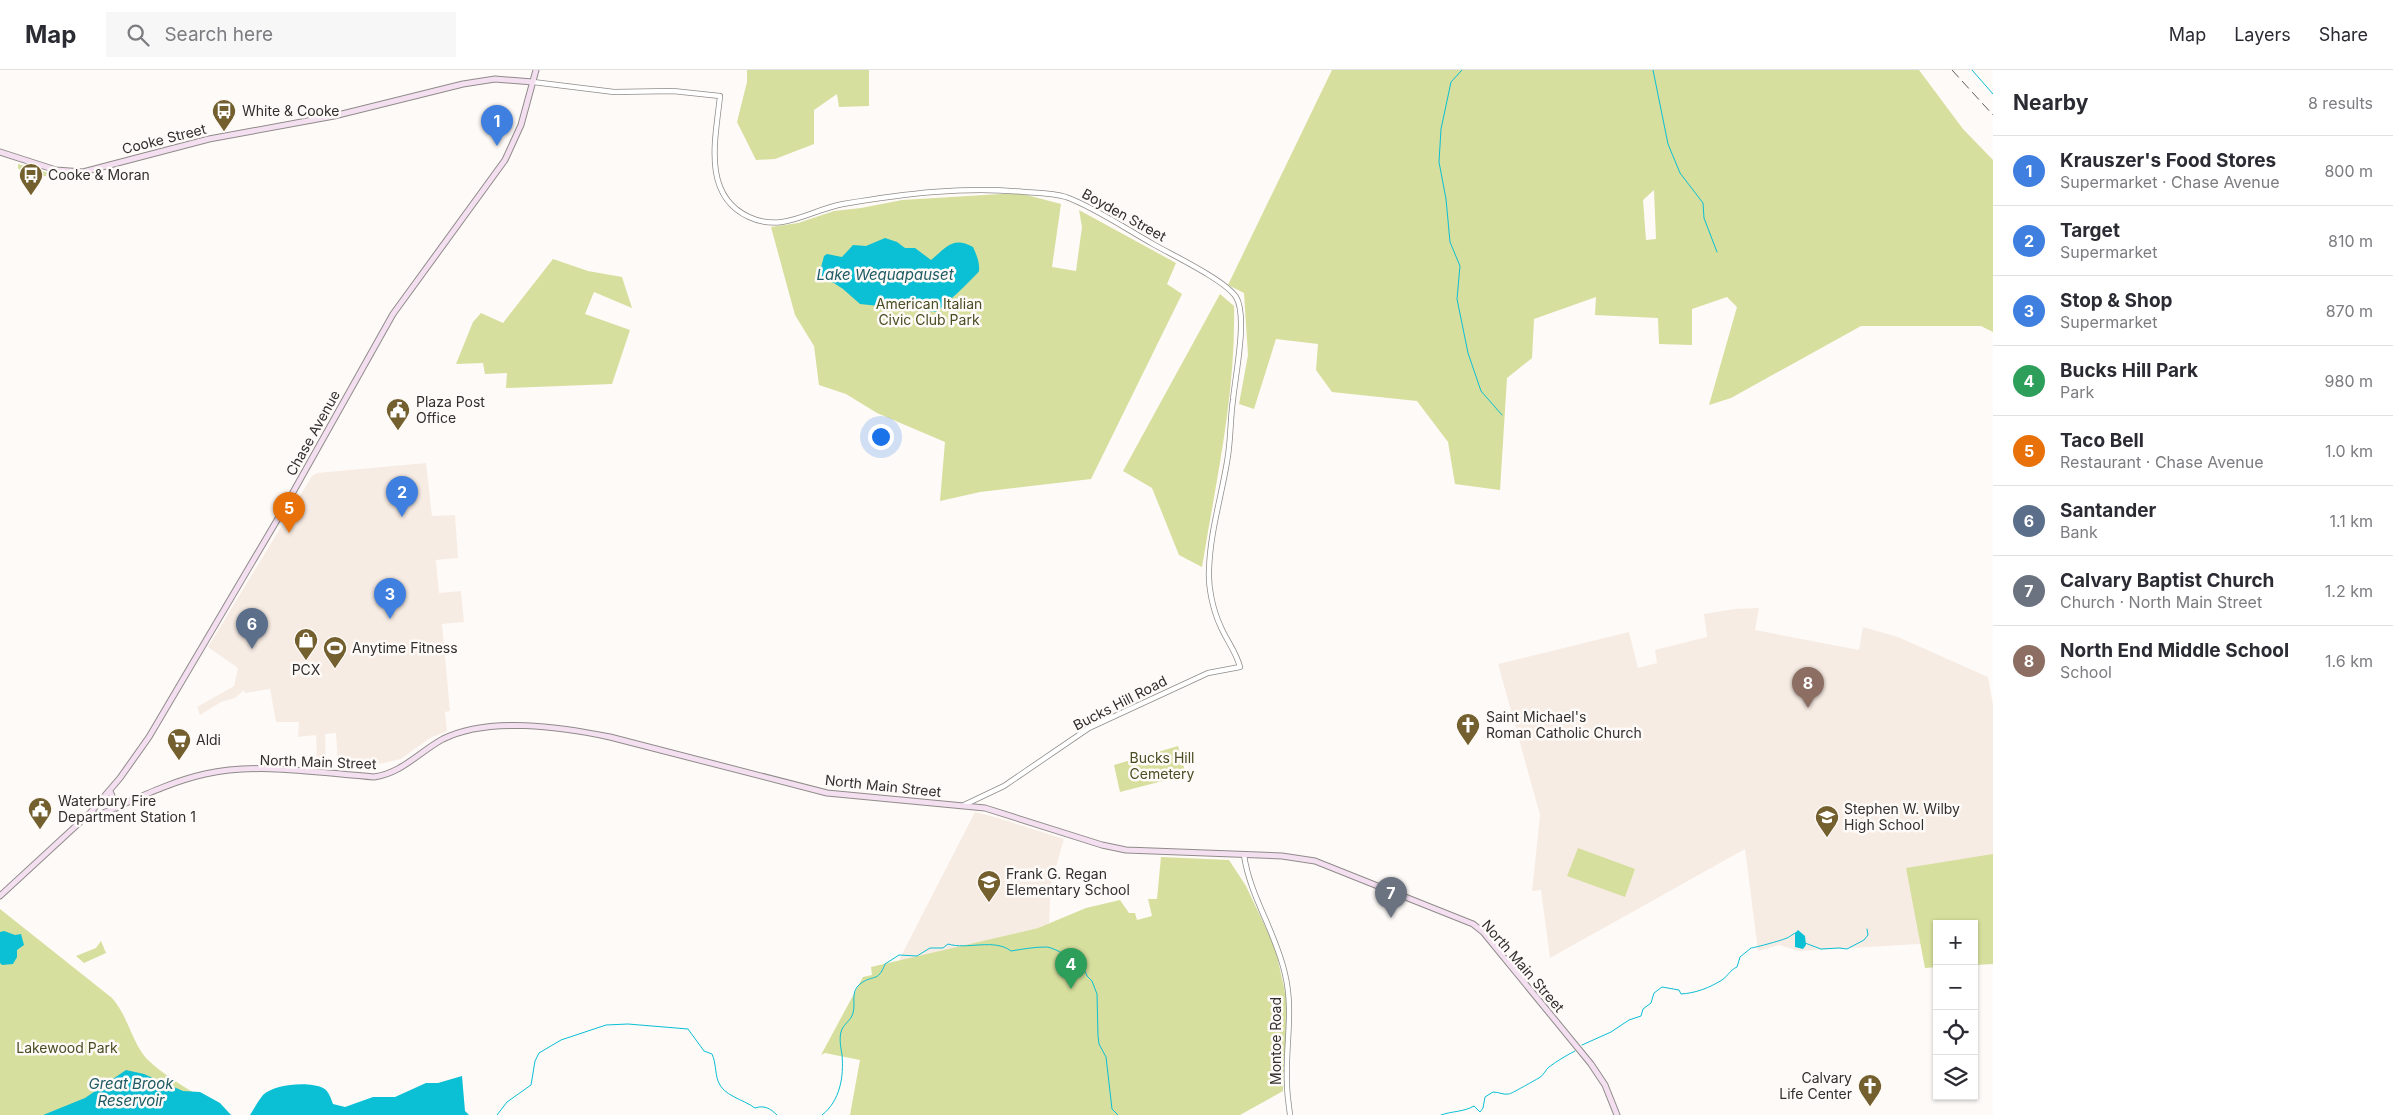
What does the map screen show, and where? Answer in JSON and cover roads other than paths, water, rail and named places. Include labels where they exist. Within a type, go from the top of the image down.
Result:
[{"type":"main road","name":"Chase Avenue","points":[[87,816],[110,791],[141,750],[283,510],[396,309],[500,167],[521,125],[536,70]]},
{"type":"main road","name":"Cooke Street","points":[[0,152],[56,170],[83,172],[209,139],[334,116],[477,81],[495,79],[533,82]]},
{"type":"main road","name":"North Main Street","points":[[0,896],[87,816],[98,815],[183,781],[218,772],[277,770],[374,777],[385,776],[454,734],[469,730],[526,725],[578,730],[827,793],[985,808],[1102,845],[1126,850],[1282,856],[1315,861],[1473,924],[1483,932],[1591,1064],[1605,1084],[1617,1115]]},
{"type":"main road","points":[[110,791],[117,808]]},
{"type":"street","name":"Cooke Street","points":[[533,82],[614,92],[673,92],[720,96]]},
{"type":"street","name":"Boyden Street","points":[[720,96],[715,149],[715,176],[731,204],[749,218],[782,224],[842,205],[934,191],[998,189],[1063,196],[1130,230],[1198,269],[1230,290],[1237,298],[1239,308],[1240,347],[1228,459],[1213,532],[1208,572],[1214,606],[1220,626],[1234,649],[1240,667]]},
{"type":"street","name":"Bucks Hill Road","points":[[964,805],[1004,786],[1089,728],[1208,673],[1240,667]]},
{"type":"street","name":"Montoe Road","points":[[1244,854],[1253,891],[1267,918],[1286,975],[1290,1007],[1287,1084],[1290,1115]]},
{"type":"water","name":"Lake Wequapauset","points":[[885,238],[897,242],[905,248],[915,248],[931,260],[949,245],[960,242],[966,244],[973,247],[979,271],[936,312],[860,304],[834,283],[818,279],[824,256],[827,254],[842,257],[853,245],[866,246]]},
{"type":"water","points":[[1798,930],[1805,936],[1806,945],[1803,949],[1795,947],[1795,933]]},
{"type":"water","points":[[4,931],[15,935],[21,934],[24,945],[17,950],[17,957],[13,964],[2,965],[0,963],[0,932]]},
{"type":"water","name":"Great Brook Reservoir","points":[[126,1070],[144,1074],[183,1091],[200,1092],[220,1103],[231,1115],[43,1115],[85,1098]]},
{"type":"water","points":[[462,1076],[465,1111],[469,1115],[250,1115],[263,1095],[268,1091],[283,1086],[301,1084],[323,1088],[330,1095],[333,1104],[345,1107],[373,1097],[395,1097],[426,1083],[438,1083]]},
{"type":"waterway","points":[[1462,70],[1451,82],[1441,129],[1439,162],[1446,199],[1450,242],[1460,266],[1457,299],[1468,353],[1481,391],[1502,415]]},
{"type":"waterway","points":[[1653,70],[1668,144],[1680,173],[1703,203],[1704,218],[1717,252]]},
{"type":"waterway","points":[[1972,70],[1993,94]]},
{"type":"waterway","points":[[1805,943],[1821,949],[1847,949],[1864,940],[1868,935],[1867,929]]},
{"type":"waterway","points":[[1582,1045],[1611,1032],[1629,1020],[1641,1016],[1643,1009],[1651,1003],[1654,993],[1662,987],[1679,990],[1681,994],[1707,988],[1722,980],[1737,967],[1740,957],[1751,948],[1783,940],[1795,933]]},
{"type":"waterway","points":[[822,1115],[833,1103],[840,1088],[842,1072],[840,1035],[853,1013],[854,994],[857,987],[880,974],[885,964],[899,955],[917,956],[930,948],[943,948],[948,944],[963,946],[997,945],[1011,951],[1046,947],[1062,953],[1081,967],[1092,981],[1097,994],[1099,1044],[1106,1057],[1112,1109],[1118,1115]]},
{"type":"waterway","points":[[497,1115],[507,1102],[531,1085],[535,1061],[539,1053],[561,1040],[606,1025],[628,1024],[688,1029],[704,1051],[712,1054],[718,1081],[724,1090],[755,1108],[767,1108],[777,1115]]},
{"type":"waterway","points":[[1441,1115],[1474,1106],[1480,1112],[1483,1108],[1485,1097],[1493,1092],[1507,1094],[1514,1092],[1539,1078],[1549,1067],[1575,1051]]},
{"type":"railway","points":[[1952,70],[1993,115]]},
{"type":"place","name":"White & Cooke","points":[[224,132]]},
{"type":"place","name":"Krauszer's Food Stores","points":[[497,146]]},
{"type":"place","name":"Cooke & Moran","points":[[31,196]]},
{"type":"place","name":"Plaza Post Office","points":[[398,431]]},
{"type":"place","name":"Target","points":[[402,517]]},
{"type":"place","name":"Taco Bell","points":[[289,533]]},
{"type":"place","name":"Stop & Shop","points":[[390,619]]},
{"type":"place","name":"Santander","points":[[252,649]]},
{"type":"place","name":"PCX","points":[[306,661]]},
{"type":"place","name":"Anytime Fitness","points":[[335,669]]},
{"type":"place","name":"North End Middle School","points":[[1808,708]]},
{"type":"place","name":"Saint Michael's Roman Catholic Church","points":[[1468,746]]},
{"type":"place","name":"Aldi","points":[[179,761]]},
{"type":"place","name":"Waterbury Fire Department Station 1","points":[[40,830]]},
{"type":"place","name":"Stephen W. Wilby High School","points":[[1827,838]]},
{"type":"place","name":"Frank G. Regan Elementary School","points":[[989,903]]},
{"type":"place","name":"Calvary Baptist Church","points":[[1391,918]]},
{"type":"place","name":"Bucks Hill Park","points":[[1071,989]]},
{"type":"place","name":"Calvary Life Center","points":[[1870,1107]]},
{"type":"park label","name":"American Italian Civic Club Park","points":[[929,312]]},
{"type":"park label","name":"Bucks Hill Cemetery","points":[[1162,766]]},
{"type":"park label","name":"Lakewood Park","points":[[67,1048]]}]
